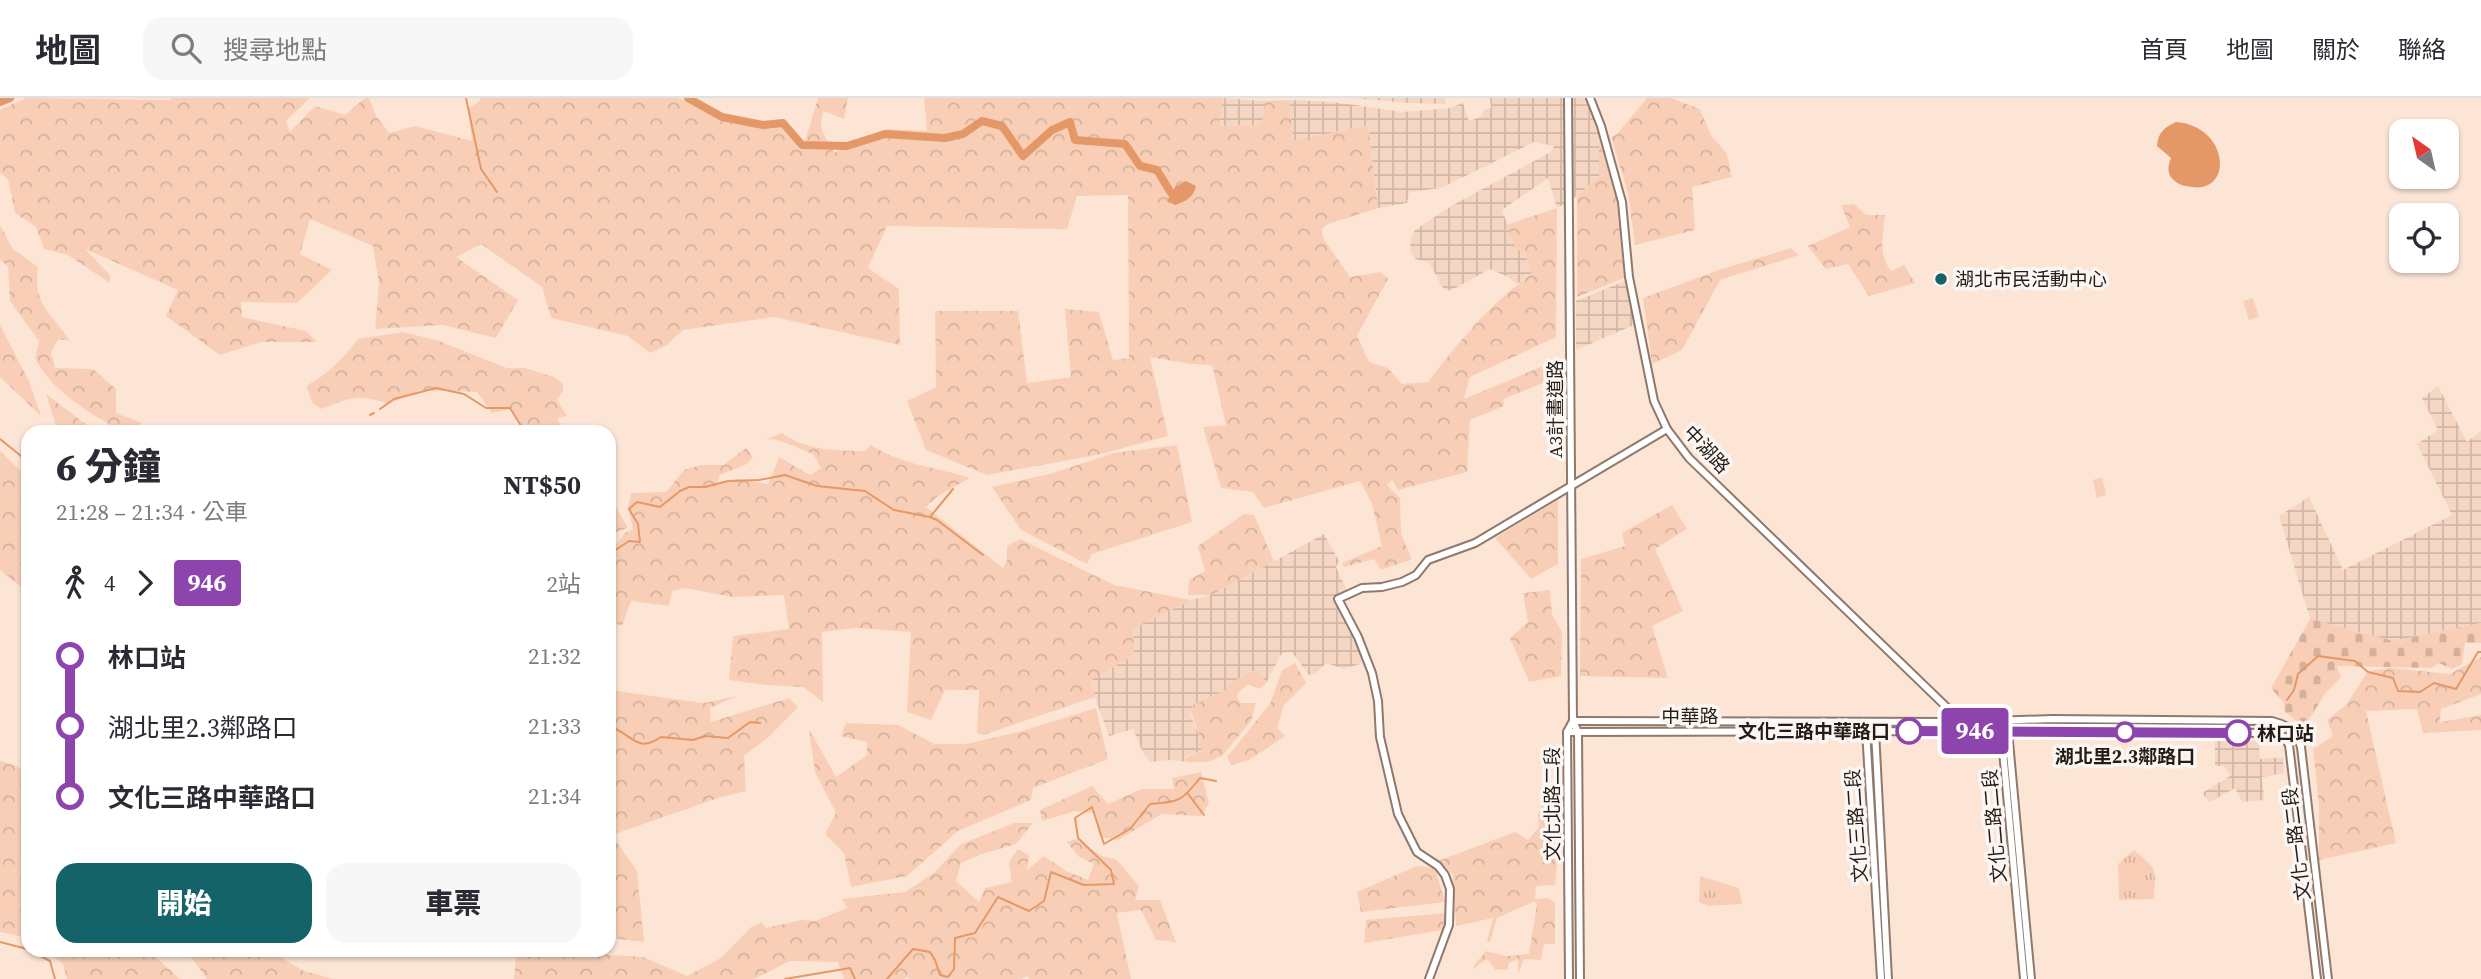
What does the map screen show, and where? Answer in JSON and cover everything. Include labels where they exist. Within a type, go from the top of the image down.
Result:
[{"type":"street","name":"A3計畫道路","points":[[1568,98],[1573,721]]},
{"type":"street","name":"中湖路","points":[[1590,98],[1619,188],[1629,277],[1648,381],[1667,429],[1689,458],[1962,722]]},
{"type":"street","points":[[1429,979],[1449,925],[1450,889],[1438,866],[1417,852],[1398,814],[1380,737],[1373,673],[1338,599],[1362,588],[1382,587],[1416,575],[1428,560],[1475,543],[1667,429]]},
{"type":"street","name":"文化二路二段","points":[[2003,720],[2031,979]]},
{"type":"street","name":"中華路","points":[[1573,721],[2272,721]]},
{"type":"street","name":"文化北路二段","points":[[1573,721],[1578,732],[1580,979]]},
{"type":"street","name":"文化北路二段","points":[[1569,979],[1567,732],[1573,721]]},
{"type":"street","name":"文化一路二段","points":[[2272,721],[2291,728],[2298,736],[2301,747],[2328,979]]},
{"type":"street","points":[[1867,722],[1875,731]]},
{"type":"street","name":"文化三路二段","points":[[1867,722],[1865,731],[1881,979]]},
{"type":"street","points":[[1962,722],[1964,731]]},
{"type":"street","name":"文化三路二段","points":[[1875,731],[1888,979]]},
{"type":"street","name":"文化二路二段","points":[[2005,731],[2024,979]]},
{"type":"street","name":"中華路","points":[[1567,732],[2275,733]]},
{"type":"street","name":"文化一路二段","points":[[2275,733],[2284,737],[2289,746],[2317,979]]},
{"type":"shaded area","points":[[1223,98],[1265,101],[1262,125],[1218,126]]},
{"type":"shaded area","points":[[1352,98],[1445,98],[1446,104],[1409,103]]},
{"type":"shaded area","points":[[1490,98],[1589,98],[1603,129],[1599,138],[1599,176],[1577,196],[1557,208],[1548,178],[1502,210],[1517,250],[1524,250],[1532,274],[1517,284],[1490,269],[1450,291],[1442,287],[1429,262],[1415,259],[1410,250],[1411,238],[1415,230],[1453,205],[1551,152],[1554,146],[1534,142],[1441,188],[1409,192],[1407,203],[1378,208],[1368,125],[1293,141],[1289,100],[1334,102],[1402,112],[1450,108],[1463,103],[1469,121],[1481,117],[1484,110],[1491,108]]},
{"type":"shaded area","points":[[2176,122],[2194,126],[2207,135],[2215,146],[2220,158],[2219,170],[2215,180],[2206,186],[2182,185],[2169,174],[2171,158],[2157,146],[2163,131]]},
{"type":"shaded area","points":[[1186,181],[1196,186],[1191,196],[1175,205],[1167,201],[1175,187]]},
{"type":"shaded area","points":[[1625,281],[1634,325],[1576,350],[1576,301]]},
{"type":"shaded area","points":[[2438,386],[2467,442],[2481,431],[2481,623],[2393,641],[2310,619],[2279,516],[2309,497],[2343,570],[2452,515],[2417,444],[2438,430],[2422,398]]},
{"type":"shaded area","points":[[1324,534],[1339,561],[1336,567],[1350,597],[1338,603],[1364,656],[1360,664],[1343,669],[1326,663],[1315,674],[1309,675],[1292,652],[1282,653],[1266,683],[1257,669],[1226,685],[1226,690],[1193,705],[1190,714],[1201,740],[1202,750],[1186,757],[1184,759],[1187,762],[1151,762],[1144,755],[1133,729],[1109,736],[1089,681],[1134,655],[1133,629],[1191,600],[1212,595]]},
{"type":"shaded area","points":[[2215,741],[2259,741],[2260,759],[2283,757],[2284,773],[2262,777],[2264,800],[2242,802],[2235,788],[2210,802],[2202,793],[2230,776],[2224,766],[2215,766]]},
{"type":"green space","points":[[26,98],[310,98],[286,121],[290,132],[315,106],[345,115],[365,98],[369,98],[376,116],[389,133],[415,126],[472,141],[468,109],[480,101],[480,98],[679,98],[728,116],[781,124],[803,148],[818,98],[848,98],[844,119],[824,111],[822,117],[823,132],[834,153],[888,129],[927,131],[924,98],[1223,98],[1219,126],[1262,125],[1265,101],[1289,100],[1293,141],[1368,125],[1378,208],[1328,224],[1322,229],[1323,238],[1350,277],[1381,272],[1388,279],[1357,336],[1369,362],[1388,368],[1402,384],[1428,382],[1489,310],[1532,274],[1524,250],[1517,251],[1506,225],[1557,208],[1556,337],[1470,377],[1464,399],[1548,364],[1556,378],[1503,399],[1504,406],[1470,420],[1467,472],[1398,490],[1392,480],[1387,485],[1400,498],[1401,534],[1412,559],[1381,570],[1374,559],[1344,567],[1342,563],[1382,546],[1372,504],[1360,481],[1264,508],[1253,492],[1221,488],[1203,427],[1226,425],[1212,365],[1150,357],[1168,436],[1097,455],[987,475],[926,450],[907,401],[936,387],[935,311],[1018,311],[1027,383],[1071,377],[1065,309],[1099,312],[1113,360],[1129,358],[1128,195],[1077,196],[1067,229],[887,226],[868,268],[899,289],[900,345],[774,317],[683,330],[667,345],[650,353],[628,336],[551,318],[542,287],[481,244],[456,257],[518,300],[496,338],[443,325],[375,329],[379,284],[373,246],[310,219],[300,254],[332,270],[297,303],[241,302],[242,317],[306,331],[317,342],[261,342],[220,355],[166,316],[178,290],[85,249],[110,275],[110,283],[68,255],[44,249],[36,227],[15,213],[8,179],[0,173],[0,110]]},
{"type":"green space","points":[[1647,98],[1671,98],[1700,109],[1711,135],[1727,154],[1732,177],[1692,187],[1695,230],[1635,245],[1628,193],[1611,137],[1617,134]]},
{"type":"green space","points":[[1599,138],[1617,202],[1624,278],[1577,297],[1577,196],[1599,176]]},
{"type":"green space","points":[[1854,204],[1866,215],[1885,215],[1882,244],[1887,265],[1891,271],[1904,265],[1915,283],[1869,296],[1848,264],[1826,269],[1808,246],[1850,227],[1841,205]]},
{"type":"green space","points":[[0,225],[12,248],[38,267],[38,291],[41,300],[70,341],[58,339],[51,352],[55,368],[93,369],[116,389],[116,413],[142,423],[140,425],[111,425],[85,409],[51,381],[35,358],[39,341],[10,301],[8,266],[0,260]]},
{"type":"green space","points":[[1791,248],[1799,255],[1720,280],[1682,350],[1652,364],[1643,298],[1719,270]]},
{"type":"green space","points":[[2253,298],[2259,317],[2249,320],[2243,301]]},
{"type":"green space","points":[[0,325],[29,381],[41,416],[0,377]]},
{"type":"green space","points":[[403,332],[439,341],[507,368],[525,368],[554,377],[563,384],[563,391],[557,400],[567,416],[557,418],[561,425],[520,425],[511,409],[492,413],[477,392],[420,390],[389,404],[361,398],[322,409],[313,404],[306,386],[335,366],[358,339]]},
{"type":"green space","points":[[46,394],[87,425],[56,425]]},
{"type":"green space","points":[[782,433],[800,443],[844,451],[865,451],[871,445],[907,461],[970,478],[938,496],[926,507],[1003,568],[1007,561],[1007,546],[1020,539],[1114,585],[1191,600],[1133,629],[1134,655],[1090,681],[1095,697],[983,735],[977,733],[979,690],[945,690],[931,720],[907,712],[911,632],[855,628],[822,632],[823,702],[803,687],[729,680],[733,636],[789,629],[784,595],[732,597],[685,588],[672,591],[669,606],[631,601],[622,626],[616,624],[616,544],[625,533],[633,529],[628,507],[631,493],[666,492],[684,470],[701,465],[724,465],[746,448],[753,457],[747,464],[720,475],[717,484],[739,479],[768,484],[779,457],[810,475],[821,468],[813,454],[785,442],[767,439]]},
{"type":"green space","points":[[1177,445],[1192,522],[1092,554],[1087,564],[1021,530],[992,487],[1053,473],[1114,453]]},
{"type":"green space","points":[[0,451],[21,471],[21,587],[0,570]]},
{"type":"green space","points":[[2102,477],[2106,495],[2097,498],[2093,480]]},
{"type":"green space","points":[[1558,500],[1558,564],[1531,579],[1495,538]]},
{"type":"green space","points":[[1672,505],[1687,529],[1655,549],[1683,611],[1652,626],[1668,678],[1580,676],[1581,559],[1625,546],[1622,533]]},
{"type":"green space","points":[[616,507],[628,528],[616,532]]},
{"type":"green space","points":[[1244,514],[1254,515],[1274,561],[1212,595],[1188,595],[1189,580],[1205,571],[1198,546]]},
{"type":"green space","points":[[1550,590],[1552,614],[1562,632],[1561,676],[1529,682],[1510,638],[1528,622],[1523,593]]},
{"type":"green space","points":[[2310,619],[2393,641],[2481,623],[2481,643],[2465,643],[2462,664],[2452,669],[2439,663],[2432,668],[2337,666],[2341,677],[2325,694],[2304,727],[2284,711],[2284,703],[2271,688]]},
{"type":"green space","points":[[2481,657],[2481,694],[2441,709],[2440,722],[2481,715],[2481,730],[2423,733],[2417,709],[2366,711],[2396,843],[2319,860],[2319,806],[2313,749],[2333,736],[2327,720],[2346,705],[2368,671],[2390,668],[2450,674]]},
{"type":"green space","points":[[1295,663],[1306,683],[1284,705],[1277,728],[1285,736],[1249,760],[1231,765],[1227,757],[1270,704],[1282,670]]},
{"type":"green space","points":[[1257,669],[1266,683],[1260,689],[1248,684],[1237,697],[1241,703],[1256,703],[1251,721],[1222,756],[1208,762],[1187,762],[1184,759],[1202,750],[1190,709],[1193,705],[1226,690],[1226,685]]},
{"type":"green space","points":[[616,691],[704,703],[737,696],[710,708],[711,722],[789,698],[798,707],[770,736],[744,756],[746,791],[616,834]]},
{"type":"green space","points":[[1096,708],[1108,759],[1033,788],[1031,800],[958,831],[907,876],[851,887],[844,853],[825,834],[836,813],[815,772],[809,729],[836,777],[867,755],[867,742],[841,736],[846,723],[898,725],[935,744],[966,744],[1022,731]]},
{"type":"green space","points":[[0,761],[21,769],[21,936],[0,932]]},
{"type":"green space","points":[[1201,772],[1209,803],[1201,816],[1162,814],[1118,840],[1100,837],[1094,813],[1075,811],[1042,821],[1040,810],[1092,786],[1108,804],[1142,789],[1174,789],[1172,778]]},
{"type":"green space","points":[[1543,803],[1551,828],[1560,834],[1555,885],[1536,886],[1535,899],[1549,898],[1555,903],[1555,944],[1544,944],[1541,960],[1524,959],[1518,974],[1518,959],[1509,963],[1507,970],[1495,969],[1487,959],[1473,969],[1485,951],[1507,956],[1529,954],[1537,903],[1533,902],[1497,918],[1490,942],[1487,941],[1493,918],[1456,926],[1453,874],[1438,861],[1515,832],[1528,840],[1539,827],[1538,814]]},
{"type":"green space","points":[[1014,823],[1033,823],[1016,844],[961,863],[956,881],[979,902],[985,888],[1012,882],[1009,862],[1018,849],[1029,855],[1027,870],[1044,856],[1066,871],[1088,880],[1094,864],[1079,857],[1067,842],[1076,839],[1102,856],[1116,859],[1139,886],[1135,900],[1160,900],[1176,942],[1156,940],[1141,910],[1117,913],[1131,979],[1029,979],[1027,976],[1021,979],[844,979],[838,962],[790,961],[754,979],[514,979],[516,957],[643,957],[687,976],[721,958],[751,927],[762,922],[766,928],[801,920],[815,921],[847,908],[842,899],[905,892],[935,872],[961,844]]},
{"type":"green space","points":[[616,841],[637,871],[644,942],[616,939]]},
{"type":"green space","points":[[2134,850],[2154,870],[2154,899],[2119,900],[2118,864]]},
{"type":"green space","points":[[1417,866],[1435,868],[1445,902],[1361,912],[1357,892]]},
{"type":"green space","points":[[1700,876],[1739,888],[1742,904],[1708,906],[1699,902]]},
{"type":"green space","points":[[1446,913],[1443,930],[1364,943],[1366,920]]},
{"type":"green space","points":[[54,957],[156,957],[180,979],[67,979],[63,964]]},
{"type":"green space","points":[[191,957],[280,957],[304,971],[333,979],[207,979]]},
{"type":"waterway","points":[[0,102],[10,98]]},
{"type":"waterway","points":[[466,98],[481,169],[497,192]]},
{"type":"waterway","points":[[688,98],[722,117],[763,125],[783,123],[802,145],[847,146],[885,134],[945,138],[963,134],[982,121],[1002,126],[1023,156],[1052,130],[1070,122],[1075,140],[1125,144],[1140,166],[1157,170],[1171,193]]},
{"type":"waterway","points":[[380,409],[394,399],[436,388],[464,394],[486,408],[510,408],[521,425]]},
{"type":"waterway","points":[[370,415],[374,413]]},
{"type":"waterway","points":[[0,439],[21,456]]},
{"type":"waterway","points":[[616,550],[629,541],[640,542],[638,524],[629,509],[637,502],[660,507],[689,487],[785,475],[817,486],[865,491],[894,510],[930,517],[983,555]]},
{"type":"waterway","points":[[930,517],[953,489]]},
{"type":"waterway","points":[[2287,700],[2294,690],[2298,674],[2318,656],[2355,661],[2368,672],[2393,678],[2398,691],[2420,692],[2434,683],[2456,689],[2478,652],[2481,652]]},
{"type":"waterway","points":[[616,729],[635,741],[646,744],[661,737],[693,740],[705,736],[728,738],[750,722],[760,723]]},
{"type":"waterway","points":[[887,979],[913,949],[930,952],[940,975],[948,977],[954,969],[955,938],[975,933],[998,897],[1029,911],[1044,901],[1051,872],[1084,885],[1114,884],[1111,870],[1078,838],[1075,818],[1092,807],[1104,844],[1130,829],[1150,804],[1179,799],[1200,778],[1216,781]]},
{"type":"waterway","points":[[1188,794],[1204,815]]},
{"type":"waterway","points":[[0,942],[21,947]]},
{"type":"waterway","points":[[42,957],[50,961],[55,979]]},
{"type":"waterway","points":[[785,979],[850,968],[855,979]]},
{"type":"bus line","name":"946","points":[[1909,731],[2238,733]]},
{"type":"place","name":"湖北市民活動中心","points":[[1941,279]]},
{"type":"place","name":"文化三路中華路口","points":[[1909,731]]},
{"type":"place","name":"湖北里2.3鄰路口","points":[[2125,732]]},
{"type":"place","name":"林口站","points":[[2238,733]]}]
